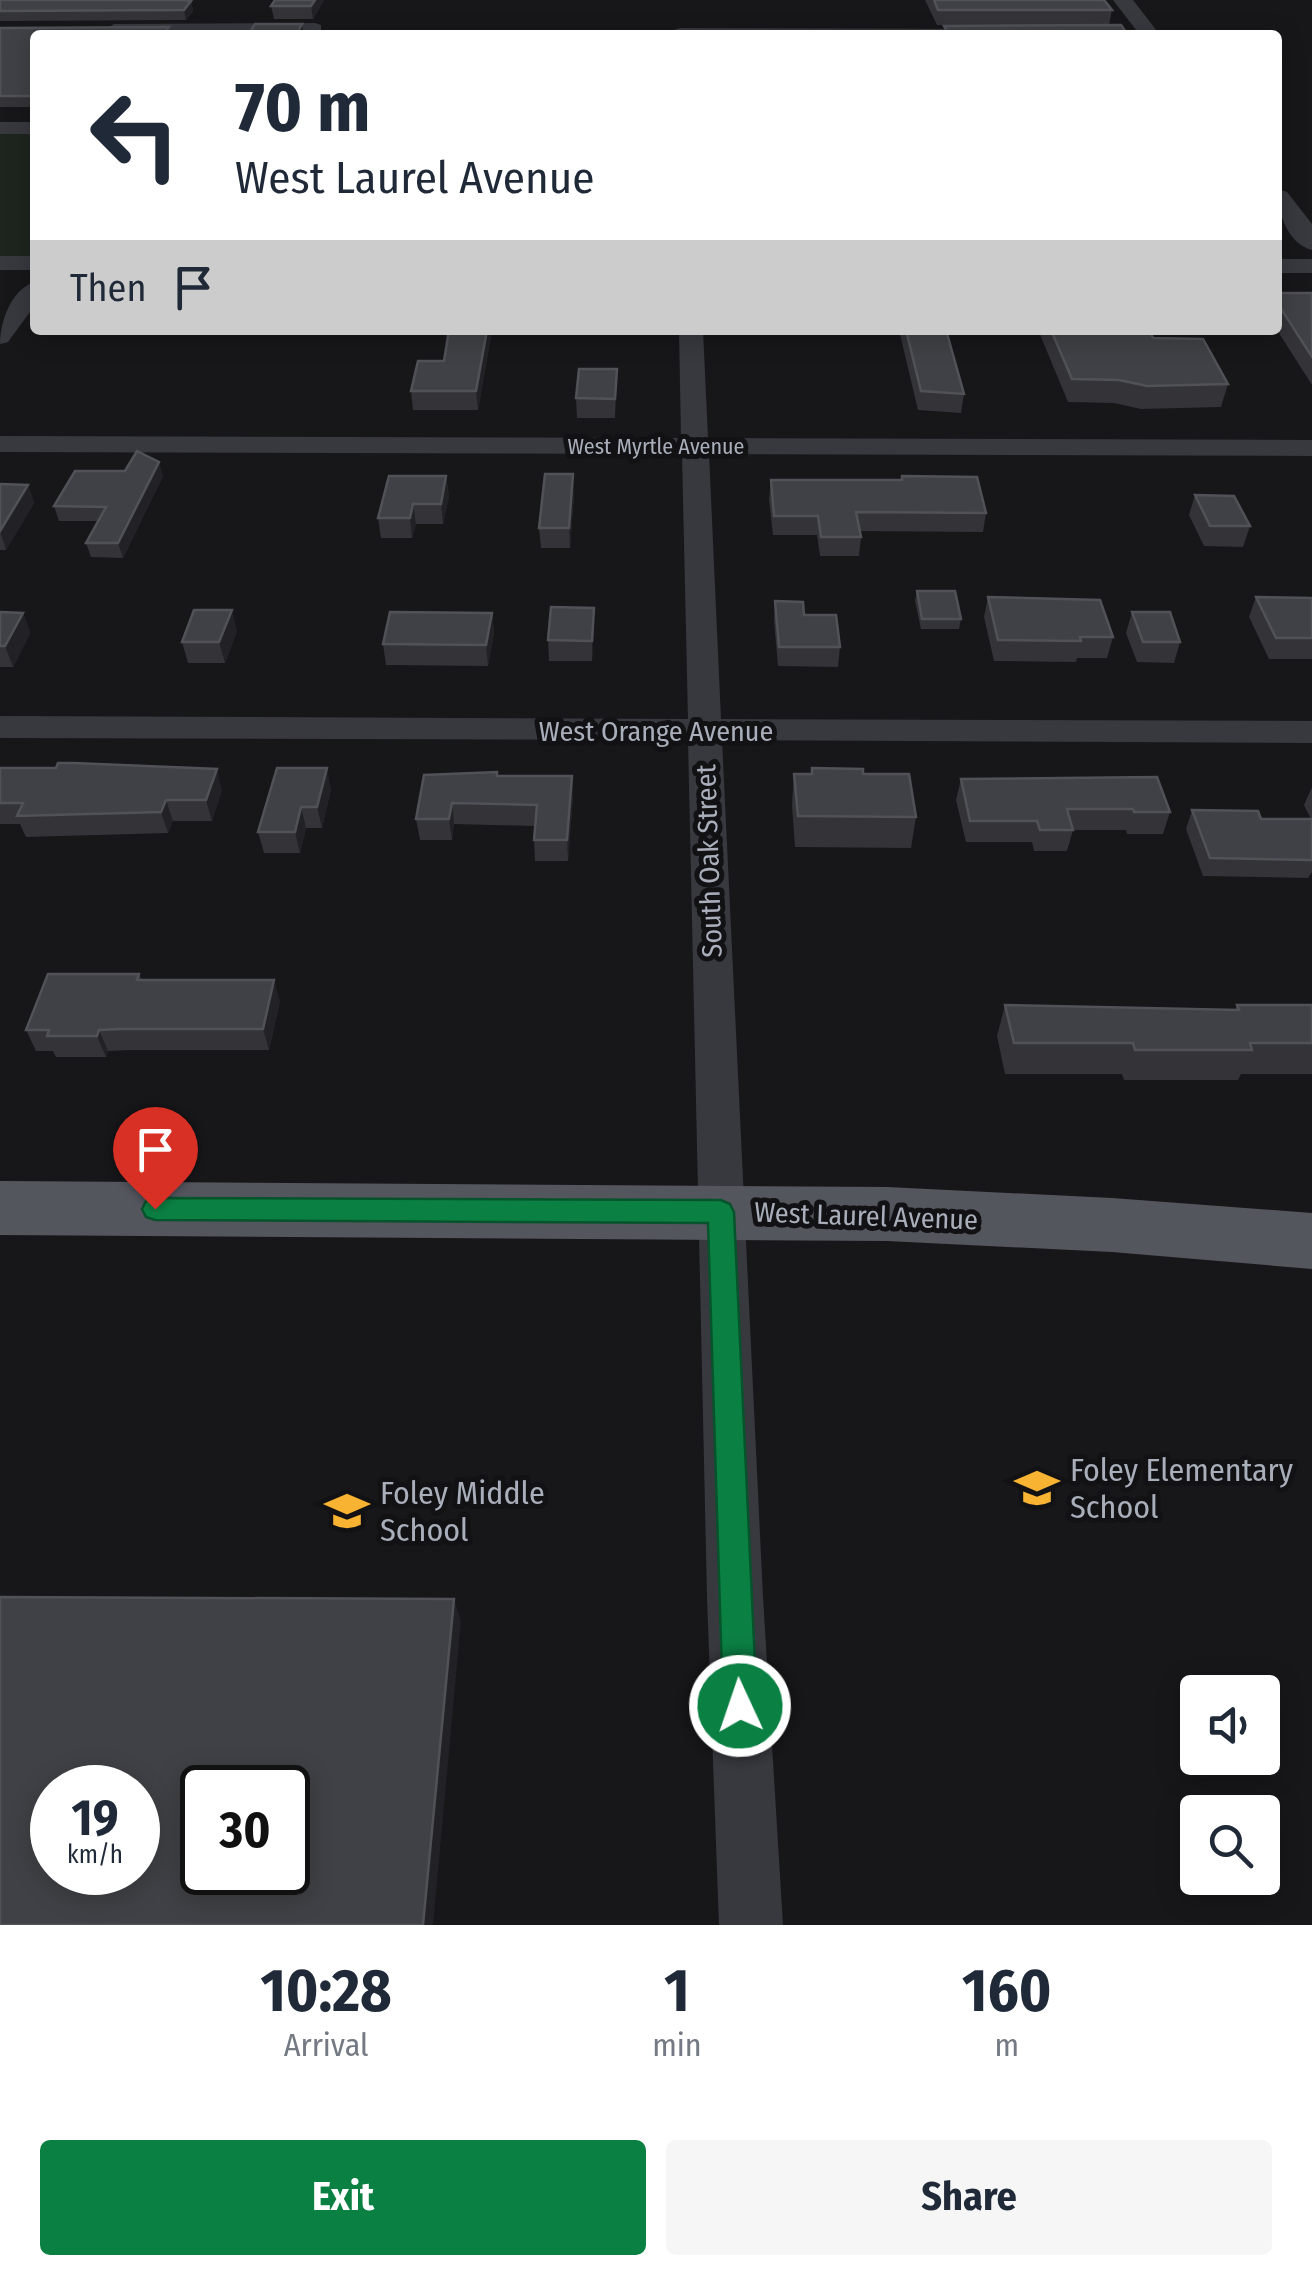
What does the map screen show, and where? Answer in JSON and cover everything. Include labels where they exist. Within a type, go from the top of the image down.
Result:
[{"type":"main road","name":"West Laurel Avenue","points":[[0,1208],[721,1212],[1112,1225],[1312,1241]]},
{"type":"street","points":[[1123,0],[1147,30]]},
{"type":"street","points":[[97,29],[314,28]]},
{"type":"street","points":[[680,28],[791,30]]},
{"type":"street","points":[[0,146],[18,128]]},
{"type":"street","points":[[1282,201],[1312,242]]},
{"type":"street","points":[[0,263],[30,263]]},
{"type":"street","points":[[1282,266],[1312,266]]},
{"type":"street","points":[[0,337],[30,296]]},
{"type":"street","name":"South Oak Street","points":[[690,335],[751,1925]]},
{"type":"street","name":"West Myrtle Avenue","points":[[0,444],[1312,448]]},
{"type":"street","name":"West Orange Avenue","points":[[0,726],[1312,732]]},
{"type":"shaded area","points":[[0,133],[30,133],[30,256],[0,256]]},
{"type":"building","points":[[0,0],[191,1],[184,10],[0,11]]},
{"type":"building","points":[[275,0],[315,0],[311,6],[271,6]]},
{"type":"building","points":[[934,0],[1104,0],[1112,10],[938,10]]},
{"type":"building","points":[[255,24],[302,24],[299,30],[251,30]]},
{"type":"building","points":[[1121,25],[1124,30],[946,30],[944,26]]},
{"type":"building","points":[[169,27],[30,30],[30,96],[0,96],[0,28]]},
{"type":"building","points":[[1282,293],[1312,293],[1312,357],[1282,310]]},
{"type":"building","points":[[448,335],[486,335],[476,391],[411,391],[418,361],[444,361]]},
{"type":"building","points":[[907,335],[947,335],[964,394],[921,391]]},
{"type":"building","points":[[1053,335],[1203,339],[1228,384],[1147,386],[1119,380],[1072,379]]},
{"type":"building","points":[[579,369],[617,369],[615,399],[576,398]]},
{"type":"building","points":[[137,451],[159,462],[118,543],[86,543],[106,507],[54,506],[75,471],[125,471]]},
{"type":"building","points":[[545,474],[573,474],[569,528],[539,528]]},
{"type":"building","points":[[389,476],[446,476],[441,504],[413,504],[410,518],[378,518]]},
{"type":"building","points":[[902,476],[977,477],[986,513],[856,512],[861,537],[821,537],[818,516],[774,516],[771,480],[902,480]]},
{"type":"building","points":[[0,484],[28,485],[0,531]]},
{"type":"building","points":[[1195,495],[1234,496],[1250,526],[1210,526]]},
{"type":"building","points":[[917,591],[955,591],[961,619],[922,619]]},
{"type":"building","points":[[988,597],[1100,600],[1113,637],[1080,637],[1081,641],[998,640]]},
{"type":"building","points":[[1256,597],[1312,598],[1312,638],[1276,638]]},
{"type":"building","points":[[775,601],[803,602],[804,615],[836,615],[840,647],[779,647]]},
{"type":"building","points":[[551,607],[594,608],[592,641],[548,640]]},
{"type":"building","points":[[194,610],[232,610],[219,642],[182,642]]},
{"type":"building","points":[[0,612],[23,613],[5,646],[0,646]]},
{"type":"building","points":[[390,612],[492,613],[486,645],[383,644]]},
{"type":"building","points":[[1132,612],[1170,612],[1180,642],[1143,642]]},
{"type":"building","points":[[58,763],[217,769],[206,800],[166,800],[161,812],[17,816],[23,803],[0,803],[0,768],[56,768]]},
{"type":"building","points":[[277,768],[327,768],[317,807],[301,807],[295,832],[258,832]]},
{"type":"building","points":[[812,768],[909,774],[916,817],[798,816],[794,774],[812,774]]},
{"type":"building","points":[[497,772],[497,776],[572,776],[567,840],[534,840],[537,805],[452,803],[449,819],[416,819],[424,775]]},
{"type":"building","points":[[1157,777],[1170,812],[1067,809],[1073,830],[1040,830],[1037,821],[970,821],[961,779]]},
{"type":"building","points":[[1192,810],[1258,811],[1261,819],[1312,819],[1312,860],[1210,858]]},
{"type":"building","points":[[48,974],[139,974],[137,980],[274,980],[263,1029],[121,1029],[99,1030],[97,1036],[47,1036],[49,1030],[26,1030]]},
{"type":"building","points":[[1005,1005],[1239,1010],[1237,1005],[1312,1005],[1312,1043],[1250,1043],[1252,1050],[1135,1050],[1133,1043],[1014,1043]]},
{"type":"building","points":[[0,1597],[454,1599],[423,1925],[0,1925]]},
{"type":"place","name":"Foley Elementary School","points":[[1037,1488]]},
{"type":"place","name":"Foley Middle School","points":[[347,1511]]},
{"type":"route","points":[[155,1209],[721,1212],[740,1706]]}]
